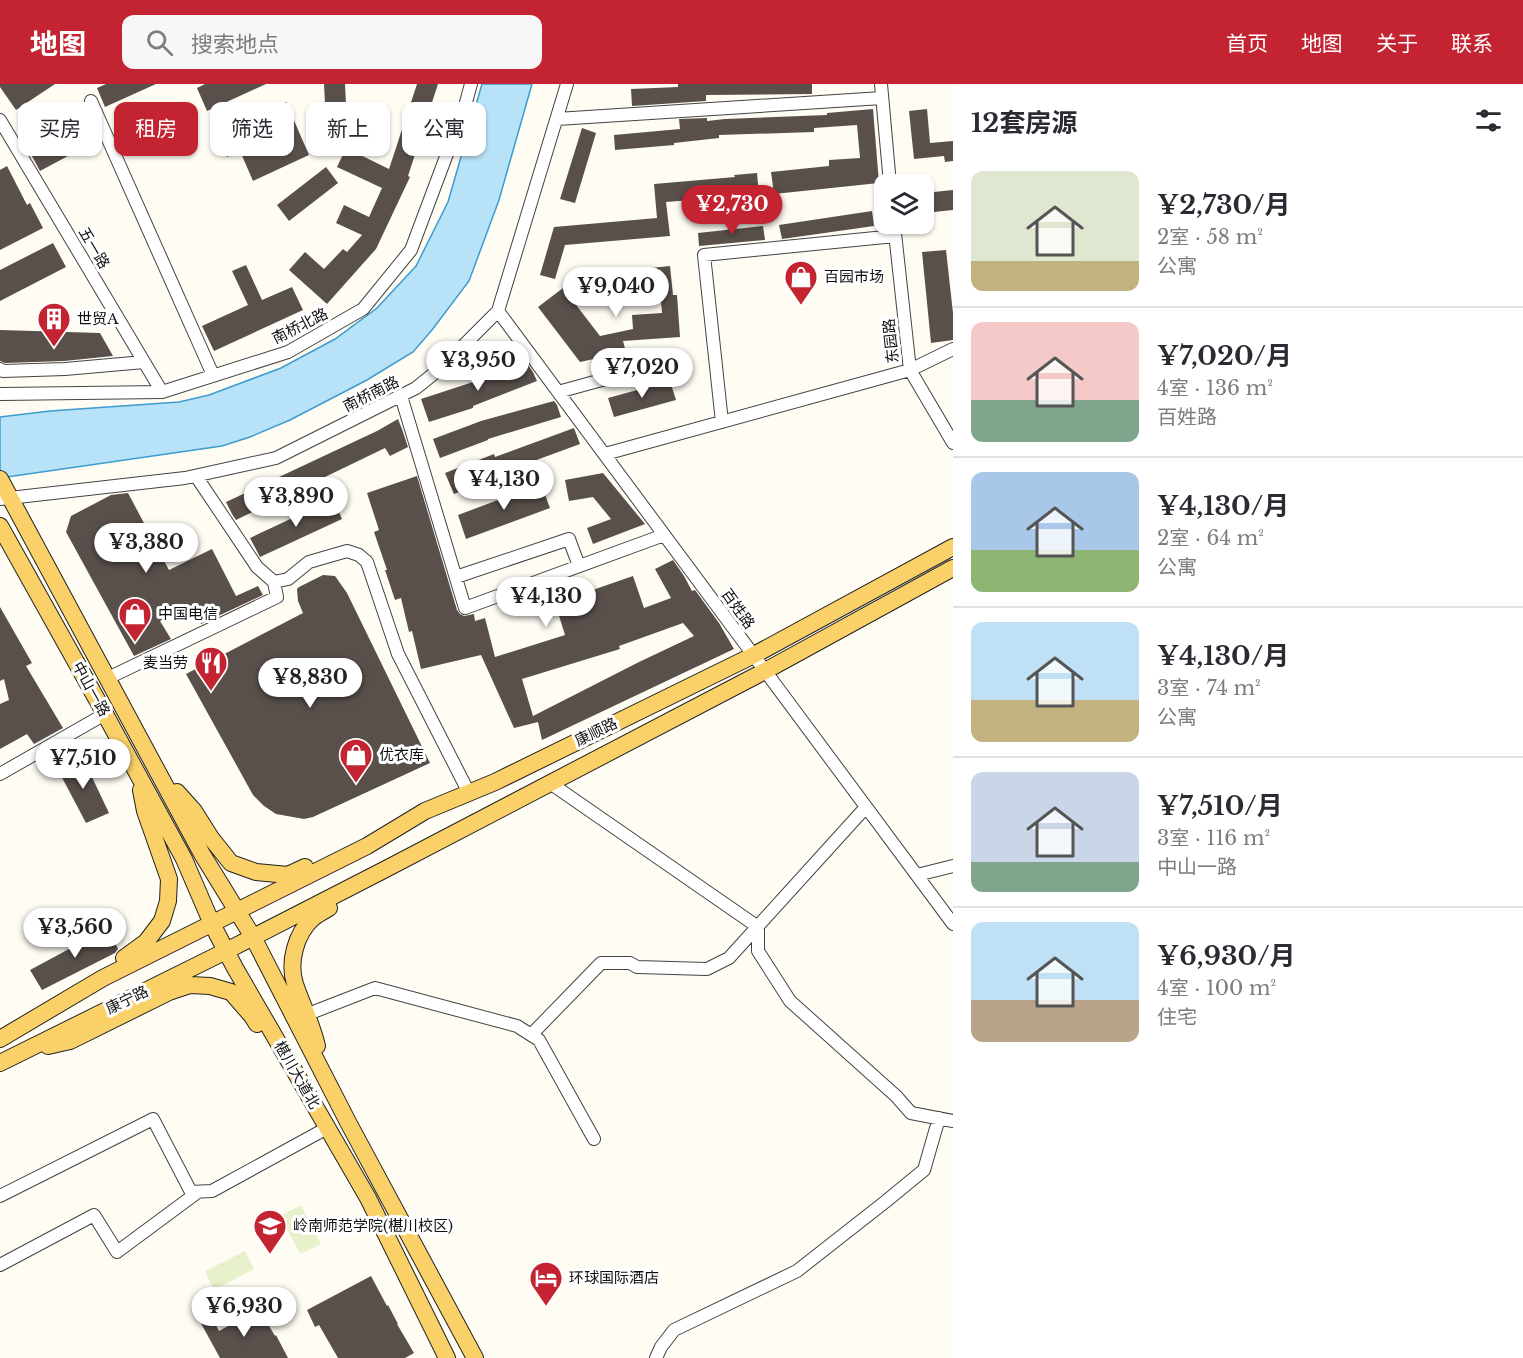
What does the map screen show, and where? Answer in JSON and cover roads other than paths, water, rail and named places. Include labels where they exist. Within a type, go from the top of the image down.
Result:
[{"type":"main road","points":[[0,479],[5,499],[108,678],[202,854],[253,937]]},
{"type":"main road","name":"中山一路","points":[[0,526],[184,859],[226,951]]},
{"type":"main road","name":"康顺路","points":[[236,910],[367,846],[425,811],[495,782],[754,656],[953,547]]},
{"type":"main road","name":"康顺路","points":[[253,937],[765,671],[953,568]]},
{"type":"main road","points":[[155,767],[194,811],[211,838],[231,863],[256,872],[288,874],[425,811]]},
{"type":"main road","points":[[6,1035],[42,1006],[114,965],[146,942],[162,921],[168,901],[169,879],[145,811],[138,774]]},
{"type":"main road","points":[[381,871],[350,896],[312,919],[298,938],[292,958],[294,981],[315,1036],[323,1074],[475,1358]]},
{"type":"main road","name":"康宁路","points":[[6,1035],[103,978],[236,910]]},
{"type":"main road","name":"康宁路","points":[[0,1063],[253,937]]},
{"type":"main road","name":"椹川大道北","points":[[253,937],[323,1074]]},
{"type":"main road","name":"椹川大道北","points":[[226,951],[368,1198],[447,1358]]},
{"type":"main road","points":[[21,1053],[70,1041],[169,993],[190,986],[210,986],[231,992],[252,1016],[272,1049],[299,1079]]},
{"type":"street","name":"南桥北路","points":[[0,394],[162,392],[288,352],[363,309],[411,250],[465,106],[471,84]]},
{"type":"street","name":"南桥南路","points":[[5,499],[184,478],[276,459],[416,388],[498,311],[567,84]]},
{"type":"street","points":[[881,84],[889,174]]},
{"type":"street","points":[[556,119],[882,98]]},
{"type":"street","points":[[91,101],[213,375]]},
{"type":"street","name":"五一路","points":[[0,120],[162,392]]},
{"type":"street","points":[[722,422],[704,255],[874,233]]},
{"type":"street","name":"东园路","points":[[894,234],[910,370],[953,443]]},
{"type":"street","name":"百姓路","points":[[498,311],[953,924]]},
{"type":"street","points":[[605,454],[910,370],[953,349]]},
{"type":"street","points":[[0,369],[3,371],[64,369],[144,362]]},
{"type":"street","points":[[558,392],[667,362]]},
{"type":"street","points":[[401,396],[465,608],[664,535]]},
{"type":"street","points":[[108,678],[277,597],[274,582],[257,567],[196,476]]},
{"type":"street","points":[[456,577],[569,539],[579,566]]},
{"type":"street","points":[[274,582],[288,579],[309,562],[347,551],[359,555],[367,562],[398,654],[469,793]]},
{"type":"street","points":[[0,774],[105,714]]},
{"type":"street","points":[[550,783],[758,927]]},
{"type":"street","points":[[531,1035],[601,963],[630,963],[637,967],[706,969],[729,958],[866,807]]},
{"type":"street","points":[[917,875],[953,866]]},
{"type":"street","points":[[758,927],[758,951],[790,1001],[896,1096],[911,1113],[953,1121]]},
{"type":"street","points":[[308,1014],[375,988],[517,1026],[540,1040],[594,1139]]},
{"type":"street","points":[[656,1358],[674,1330],[797,1271],[924,1170],[939,1118]]},
{"type":"street","points":[[0,1196],[153,1119],[191,1192],[212,1191],[327,1128]]},
{"type":"street","points":[[0,1264],[94,1215],[117,1252],[198,1192]]},
{"type":"water","points":[[482,84],[532,84],[499,200],[469,281],[413,352],[367,380],[290,420],[222,446],[0,478],[0,417],[50,411],[179,402],[209,395],[281,368],[335,339],[377,308],[416,266],[448,202],[461,156],[486,156],[486,102],[477,102]]},
{"type":"place","name":"百园市场","points":[[801,306]]},
{"type":"place","name":"世贸A","points":[[54,348]]},
{"type":"place","name":"中国电信","points":[[135,643]]},
{"type":"place","name":"麦当劳","points":[[211,692]]},
{"type":"place","name":"优衣库","points":[[356,784]]},
{"type":"place","name":"岭南师范学院(椹川校区)","points":[[270,1255]]},
{"type":"place","name":"环球国际酒店","points":[[546,1307]]}]
